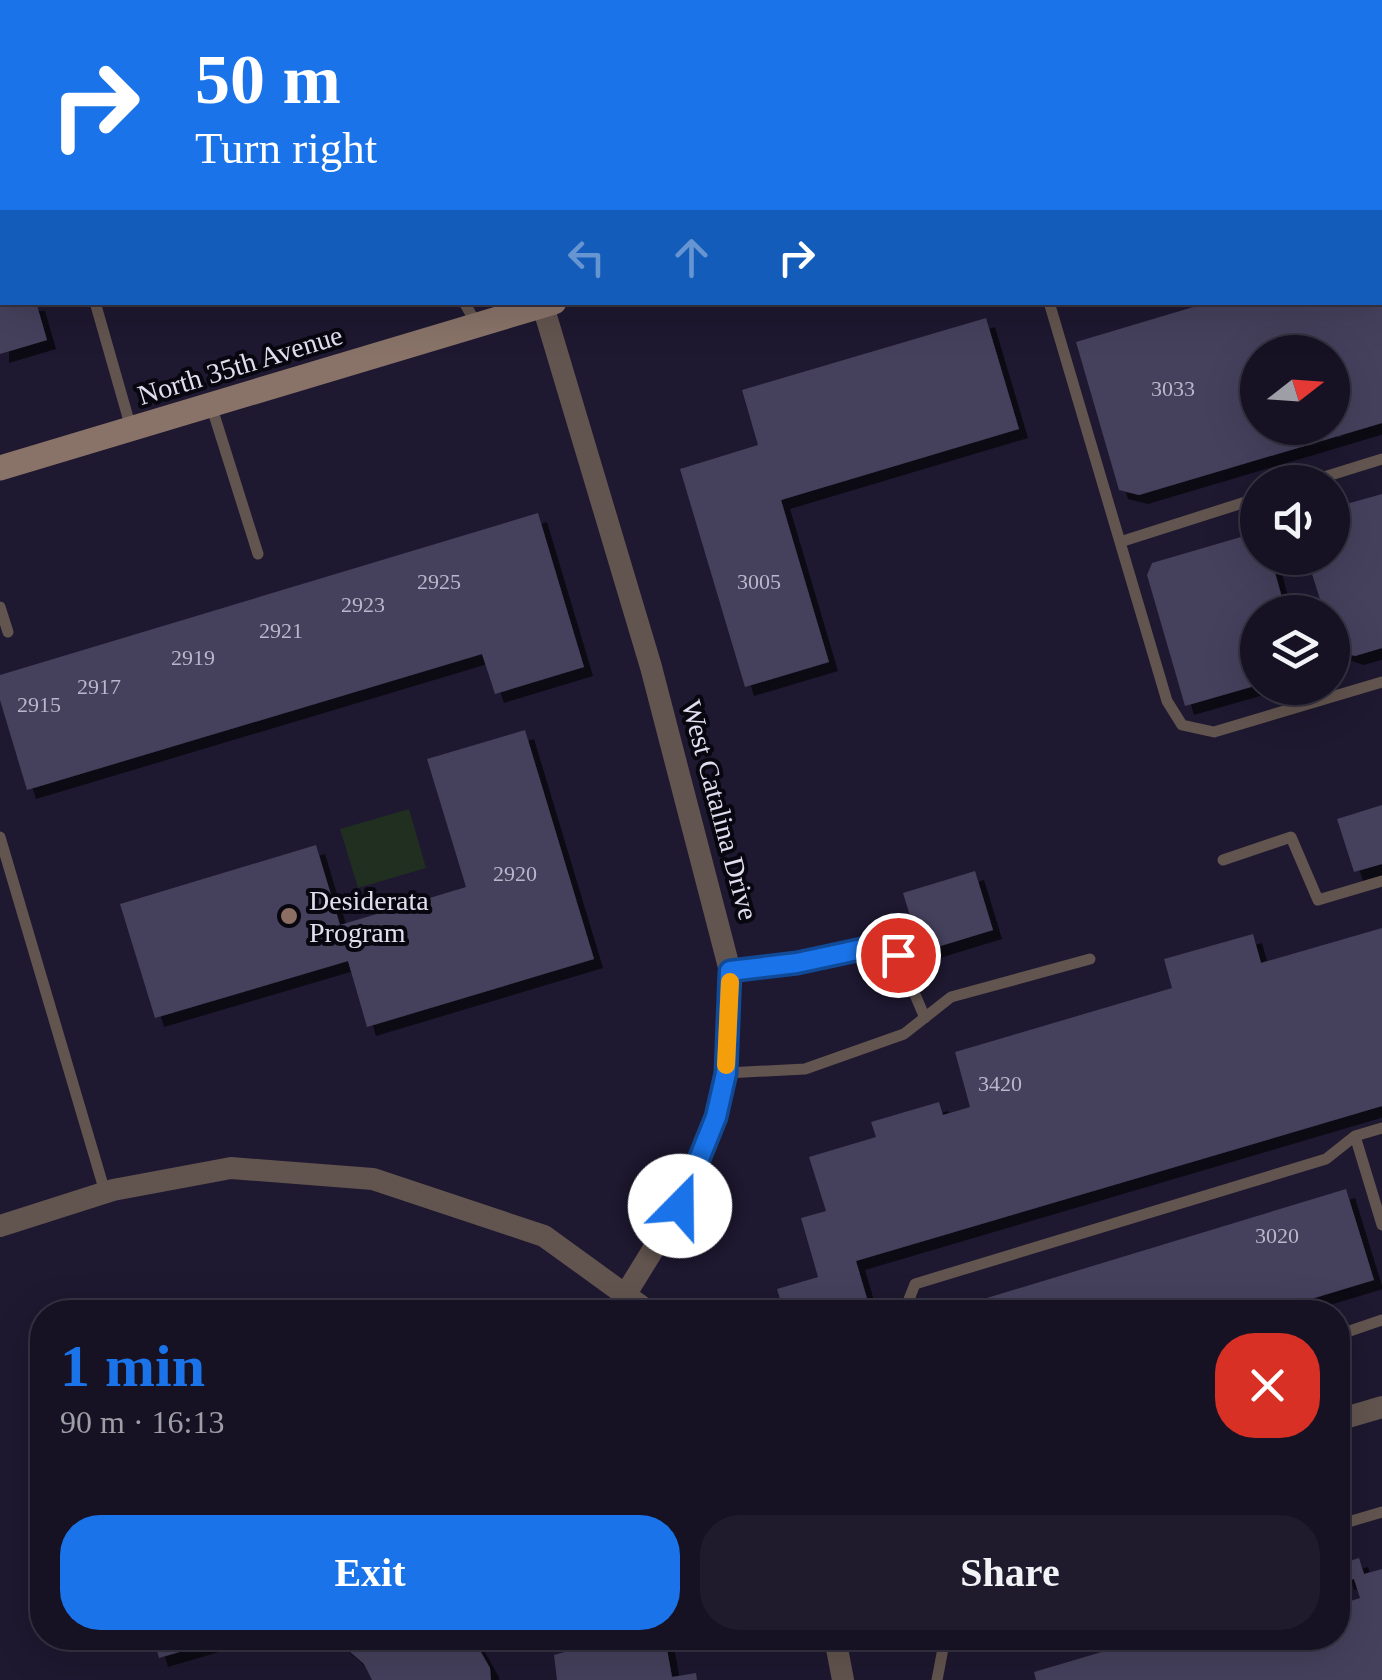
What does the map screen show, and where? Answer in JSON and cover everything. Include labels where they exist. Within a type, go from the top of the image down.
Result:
[{"type":"main road","name":"North 35th Avenue","points":[[0,468],[485,317],[543,305]]},
{"type":"street","name":"West Catalina Drive","points":[[548,305],[651,667],[730,971],[726,1073],[716,1117],[680,1206],[627,1292]]},
{"type":"street","points":[[0,1226],[105,1192],[231,1168],[373,1179],[544,1236],[636,1300]]},
{"type":"street","points":[[1350,1416],[1382,1407]]},
{"type":"street","points":[[838,1650],[844,1680]]},
{"type":"lane","points":[[96,305],[131,429]]},
{"type":"lane","points":[[1050,305],[1167,701],[1182,726],[1214,732],[1382,682]]},
{"type":"lane","points":[[211,405],[258,554]]},
{"type":"lane","points":[[1350,469],[1382,459]]},
{"type":"lane","points":[[1120,542],[1240,504]]},
{"type":"lane","points":[[0,607],[8,632]]},
{"type":"lane","points":[[0,836],[105,1192]]},
{"type":"lane","points":[[1222,860],[1291,837],[1318,900],[1382,881]]},
{"type":"lane","points":[[730,971],[797,963],[876,946],[898,955],[925,1018]]},
{"type":"lane","points":[[726,1073],[805,1068],[904,1034],[950,997],[1090,959]]},
{"type":"lane","points":[[908,1300],[914,1284],[1326,1159],[1355,1136],[1382,1128]]},
{"type":"lane","points":[[1355,1136],[1382,1225]]},
{"type":"lane","points":[[1350,1330],[1382,1320]]},
{"type":"lane","points":[[1350,1521],[1382,1512]]},
{"type":"lane","points":[[938,1680],[942,1650]]},
{"type":"green space","points":[[409,809],[426,868],[358,888],[340,829]]},
{"type":"building","points":[[0,305],[37,305],[47,340],[0,354]]},
{"type":"building","points":[[1200,305],[1382,305],[1382,423],[1350,432],[1350,335],[1240,335],[1240,445],[1308,445],[1139,495],[1119,490],[1076,342]]},
{"type":"building","points":[[986,318],[1019,429],[781,500],[829,662],[745,687],[680,469],[758,445],[742,390]]},
{"type":"building","points":[[1382,494],[1382,648],[1355,656],[1350,654],[1350,595],[1319,595],[1312,575],[1350,575],[1350,503]]},
{"type":"building","points":[[538,513],[584,667],[495,694],[482,654],[27,790],[0,700],[0,675]]},
{"type":"building","points":[[1240,537],[1240,575],[1276,575],[1281,595],[1240,595],[1240,690],[1185,706],[1147,575],[1152,563]]},
{"type":"building","points":[[525,730],[594,959],[367,1027],[348,961],[155,1018],[120,904],[316,845],[340,925],[466,887],[427,759]]},
{"type":"building","points":[[1382,805],[1382,864],[1354,872],[1337,819]]},
{"type":"building","points":[[975,871],[993,930],[921,952],[903,893]]},
{"type":"building","points":[[1382,928],[1382,1106],[856,1261],[867,1300],[780,1300],[777,1289],[818,1277],[801,1218],[826,1211],[809,1157],[876,1137],[871,1122],[939,1102],[943,1115],[970,1107],[955,1052],[1172,988],[1164,959],[1253,934],[1261,963]]},
{"type":"building","points":[[1346,1189],[1374,1280],[1308,1300],[981,1300]]},
{"type":"building","points":[[1359,1558],[1364,1574],[1382,1569],[1382,1680],[1036,1680],[1034,1672],[1108,1650],[1350,1650],[1350,1601],[1360,1598],[1354,1579],[1350,1580],[1350,1561]]},
{"type":"building","points":[[157,1650],[186,1650],[159,1658]]},
{"type":"building","points":[[348,1650],[480,1650],[490,1668],[491,1680],[372,1680],[364,1664]]},
{"type":"building","points":[[667,1650],[672,1677],[696,1673],[697,1680],[557,1680],[554,1655],[568,1651]]},
{"type":"slow traffic","points":[[726,1065],[730,982]]},
{"type":"place","name":"Desiderata Program","points":[[289,916]]},
{"type":"route","points":[[680,1206],[716,1117],[726,1073],[730,971],[797,963],[876,946],[898,955]]}]
